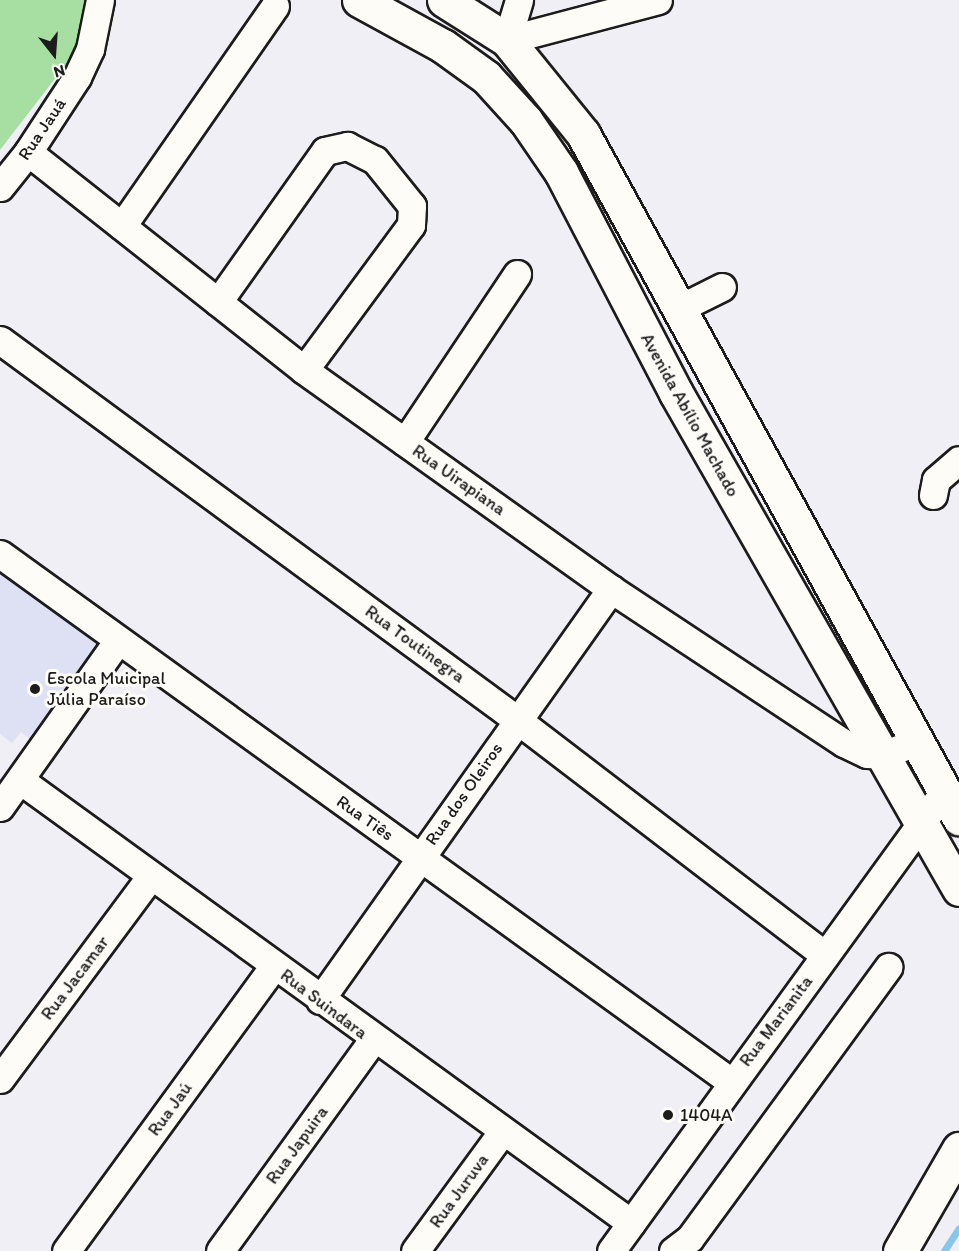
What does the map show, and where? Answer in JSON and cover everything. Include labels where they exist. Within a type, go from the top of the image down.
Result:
[{"type":"main road","name":"Avenida Abílio Machado","points":[[359,0],[443,46],[486,77],[526,121],[561,172],[676,393],[959,889]]},
{"type":"main road","points":[[444,0],[507,40],[584,134],[914,742],[951,805]]},
{"type":"main road","points":[[900,1251],[959,1149]]},
{"type":"street","name":"Rua Jauá","points":[[0,187],[28,152],[90,49],[100,0]]},
{"type":"street","points":[[507,40],[519,0]]},
{"type":"street","points":[[507,40],[658,0]]},
{"type":"street","points":[[122,226],[274,6]]},
{"type":"street","points":[[218,302],[236,273],[325,151],[347,147],[375,160],[412,206],[411,225],[304,370]]},
{"type":"street","name":"Rua Uirapiana","points":[[28,152],[304,370],[611,589],[844,743],[867,754],[884,755]]},
{"type":"street","points":[[405,442],[517,274]]},
{"type":"street","points":[[678,309],[722,287]]},
{"type":"street","name":"Rua Toutinegra","points":[[0,340],[516,719],[825,955]]},
{"type":"street","points":[[933,495],[936,480],[959,460]]},
{"type":"street","name":"Rua Tiês","points":[[0,554],[117,642],[730,1081]]},
{"type":"street","name":"Rua dos Oleiros","points":[[320,1000],[516,719],[611,589]]},
{"type":"street","points":[[0,807],[117,642]]},
{"type":"street","points":[[884,755],[914,742]]},
{"type":"street","name":"Rua Suindara","points":[[20,780],[373,1040],[631,1223]]},
{"type":"street","name":"Rua Marianita","points":[[611,1251],[730,1081],[825,955],[921,820],[951,805]]},
{"type":"street","name":"Rua Jacamar","points":[[0,1079],[150,877]]},
{"type":"street","name":"Rua Jaú","points":[[66,1251],[274,966]]},
{"type":"street","points":[[673,1251],[690,1238],[888,967]]},
{"type":"street","name":"Rua Japuira","points":[[220,1251],[373,1040]]},
{"type":"street","name":"Rua Juruva","points":[[415,1251],[502,1132]]},
{"type":"shaded area","name":"Escola Muicipal Júlia Paraíso","points":[[0,569],[103,645],[31,740],[21,732],[12,743],[0,734]]},
{"type":"green space","points":[[0,0],[88,0],[77,50],[0,150]]},
{"type":"waterway","points":[[944,1251],[959,1228]]},
{"type":"place","name":"Escola Muicipal Júlia Paraíso","points":[[35,689]]},
{"type":"place","name":"1404A","points":[[668,1115]]}]
